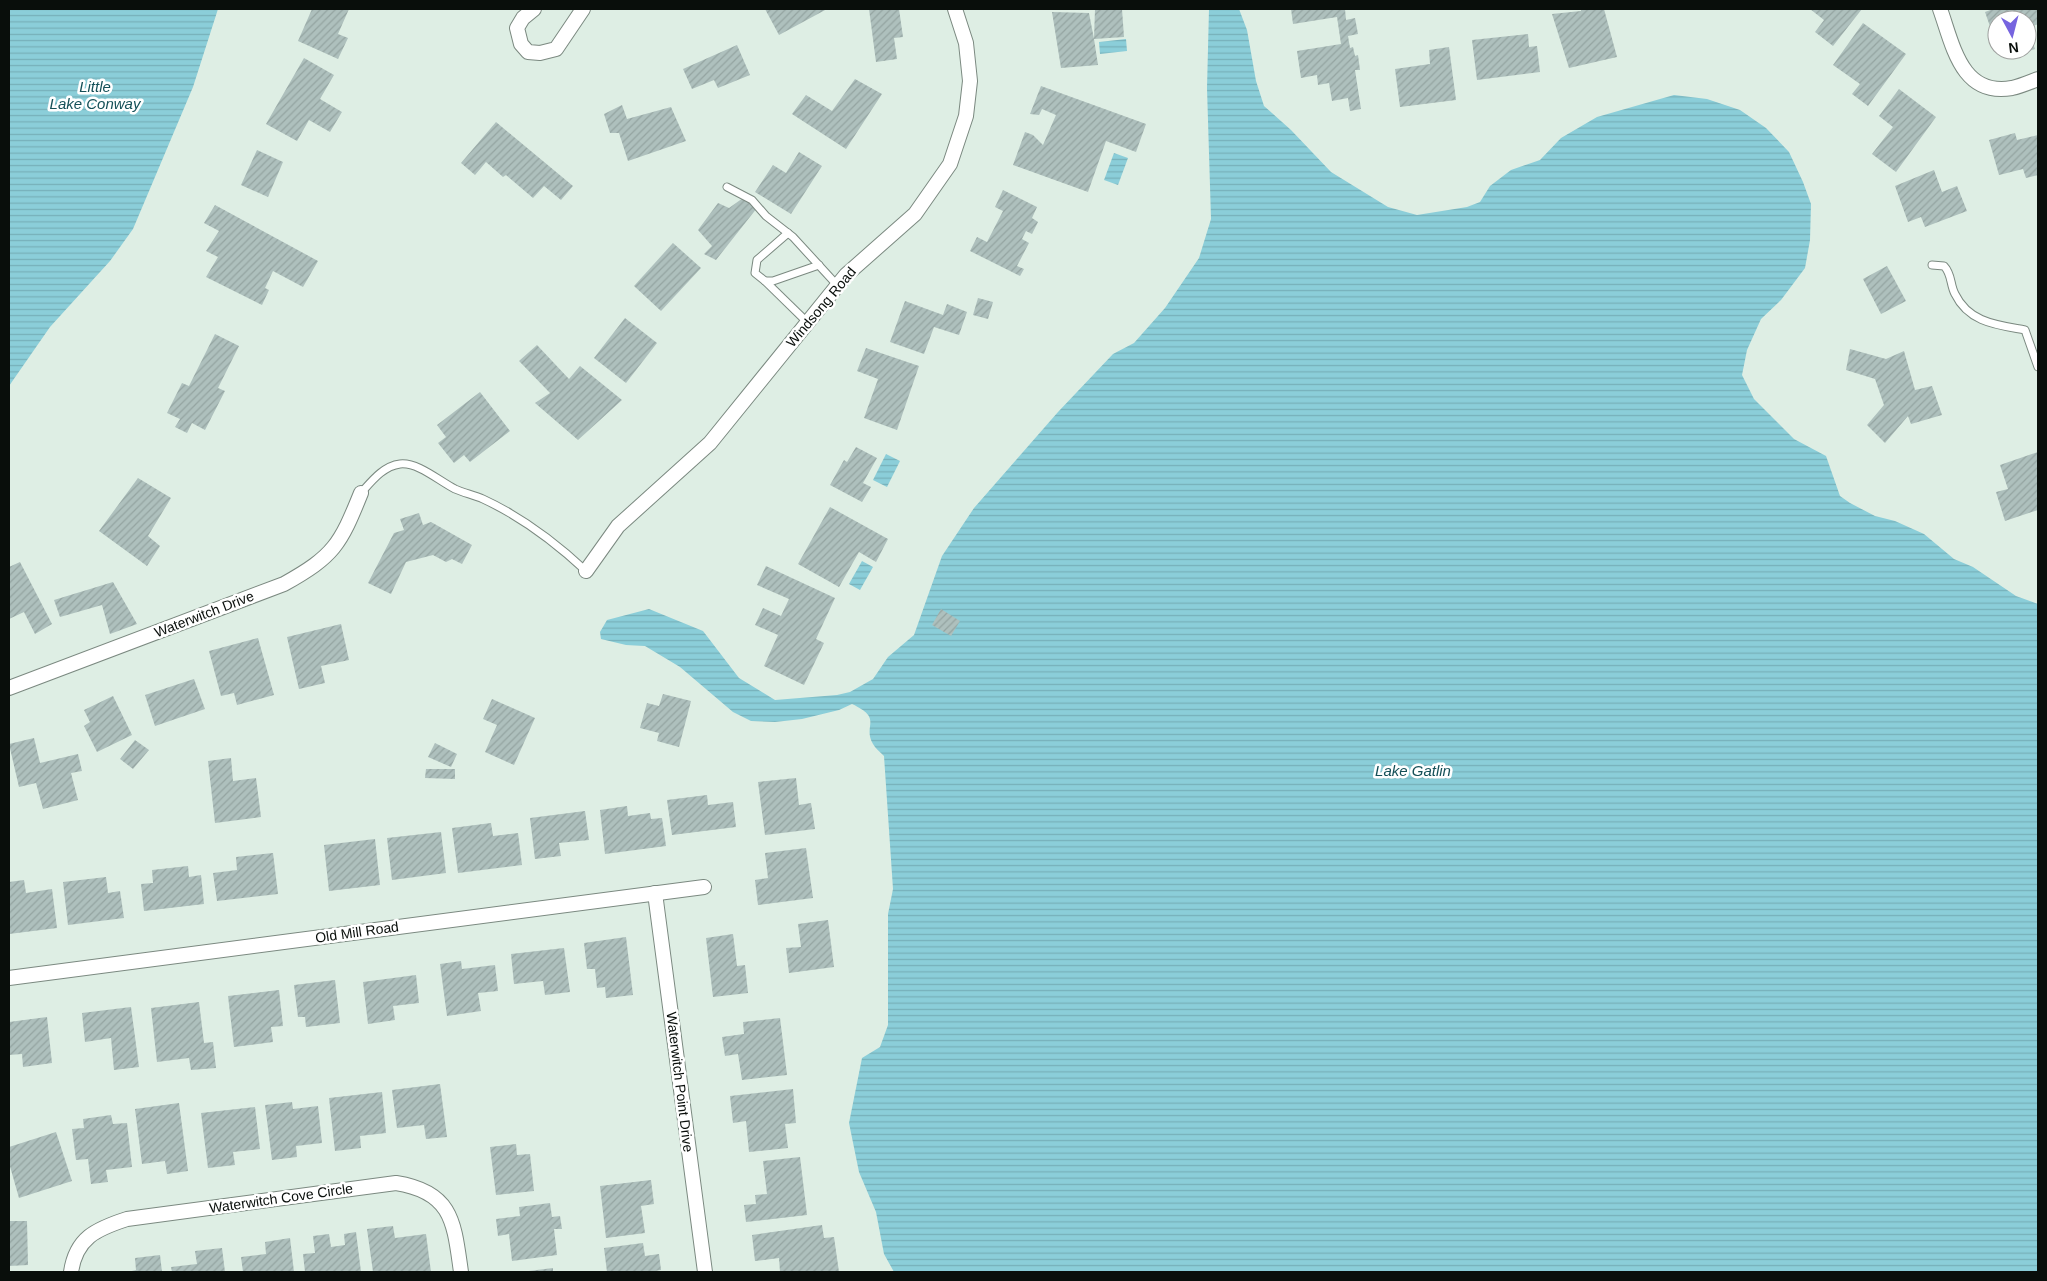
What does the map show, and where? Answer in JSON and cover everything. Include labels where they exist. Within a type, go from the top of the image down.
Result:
[{"type":"street","points":[[534,9],[523,18],[517,28],[521,44],[528,52],[540,53],[556,49],[583,9]]},
{"type":"street","name":"Windsong Road","points":[[586,571],[618,526],[710,443],[846,275],[915,214],[950,164],[966,116],[970,81],[966,43],[955,9]]},
{"type":"street","points":[[1940,9],[1960,66],[1972,79],[1991,88],[2012,88],[2038,79]]},
{"type":"street","name":"Waterwitch Drive","points":[[9,688],[284,584],[313,568],[334,550],[344,534],[360,493]]},
{"type":"street","name":"Old Mill Road","points":[[9,978],[704,887]]},
{"type":"street","name":"Waterwitch Point Drive","points":[[655,893],[705,1272]]},
{"type":"street","name":"Waterwitch Cove Circle","points":[[71,1272],[74,1255],[85,1240],[105,1226],[127,1219],[396,1183],[414,1186],[431,1194],[445,1209],[454,1226],[460,1272]]},
{"type":"lane","points":[[727,187],[752,200],[766,216],[788,233],[837,285]]},
{"type":"lane","points":[[788,233],[757,260],[756,272],[807,322]]},
{"type":"lane","points":[[765,281],[773,281],[819,265]]},
{"type":"lane","points":[[1932,265],[1944,266],[1949,271],[1955,294],[1968,310],[1988,324],[2025,330],[2038,368]]},
{"type":"lane","points":[[360,493],[377,476],[389,468],[399,464],[410,465],[456,490],[482,498],[510,513],[556,543],[586,571]]},
{"type":"water","name":"Little Lake Conway","points":[[9,9],[218,9],[193,87],[133,229],[110,261],[50,327],[9,386]]},
{"type":"water","name":"Lake Gatlin","points":[[1209,9],[1239,9],[1247,30],[1256,81],[1264,106],[1291,130],[1331,172],[1388,207],[1417,215],[1467,207],[1480,202],[1490,186],[1511,170],[1540,160],[1561,138],[1597,117],[1674,95],[1707,99],[1740,110],[1766,128],[1789,152],[1811,204],[1810,240],[1805,268],[1781,300],[1761,319],[1747,350],[1742,375],[1754,399],[1794,439],[1826,456],[1840,496],[1875,516],[1895,521],[1924,534],[1954,559],[1973,567],[2016,596],[2038,604],[2038,1272],[894,1272],[884,1254],[876,1212],[859,1172],[849,1123],[862,1058],[880,1047],[888,1025],[888,914],[893,889],[884,756],[874,746],[870,737],[870,718],[862,709],[852,704],[839,710],[802,719],[775,722],[751,721],[733,712],[680,667],[645,646],[626,645],[601,639],[600,632],[607,620],[649,609],[703,631],[739,678],[775,700],[837,695],[850,692],[873,679],[888,657],[914,635],[942,556],[974,508],[1058,412],[1113,354],[1134,343],[1165,308],[1199,258],[1211,219],[1207,88]]},
{"type":"water","points":[[1126,39],[1127,51],[1100,54],[1099,42]]},
{"type":"water","points":[[1114,153],[1128,158],[1118,185],[1104,180]]},
{"type":"water","points":[[886,454],[900,461],[887,487],[873,480]]},
{"type":"water","points":[[862,561],[873,567],[860,590],[849,584]]},
{"type":"building","points":[[312,9],[349,9],[338,34],[348,38],[338,59],[298,41]]},
{"type":"building","points":[[765,9],[827,9],[779,35]]},
{"type":"building","points":[[869,9],[899,9],[903,37],[894,38],[897,59],[876,62]]},
{"type":"building","points":[[1095,9],[1122,9],[1124,37],[1094,39]]},
{"type":"building","points":[[1291,9],[1345,9],[1346,20],[1355,18],[1358,34],[1348,36],[1350,48],[1353,47],[1355,56],[1358,55],[1360,70],[1355,70],[1361,109],[1350,111],[1348,98],[1332,101],[1329,83],[1318,85],[1317,75],[1301,78],[1297,51],[1341,44],[1337,17],[1293,24]]},
{"type":"building","points":[[1581,9],[1604,9],[1617,57],[1569,68],[1552,14],[1581,11]]},
{"type":"building","points":[[1810,9],[1862,9],[1833,46],[1815,32],[1824,20]]},
{"type":"building","points":[[2038,9],[2038,24],[2037,10],[1990,10]]},
{"type":"building","points":[[1052,12],[1089,13],[1098,65],[1061,68]]},
{"type":"building","points":[[1863,23],[1906,54],[1868,106],[1852,94],[1860,84],[1833,65]]},
{"type":"building","points":[[1528,34],[1529,47],[1537,46],[1540,72],[1477,80],[1472,40]]},
{"type":"building","points":[[737,45],[750,75],[718,88],[714,80],[692,89],[683,69]]},
{"type":"building","points":[[1449,47],[1456,100],[1400,107],[1395,69],[1430,64],[1429,50]]},
{"type":"building","points":[[304,58],[334,75],[320,99],[342,112],[330,132],[309,120],[297,141],[266,124]]},
{"type":"building","points":[[855,79],[882,94],[846,149],[792,114],[806,95],[832,111]]},
{"type":"building","points":[[1041,86],[1146,124],[1136,152],[1106,141],[1088,192],[1013,165],[1025,132],[1033,135],[1043,145],[1056,115],[1042,109],[1039,115],[1030,114]]},
{"type":"building","points":[[1899,89],[1936,117],[1896,172],[1872,154],[1893,127],[1879,116]]},
{"type":"building","points":[[622,105],[627,119],[671,107],[686,141],[628,161],[619,133],[610,133],[604,114]]},
{"type":"building","points":[[496,122],[573,186],[561,200],[544,186],[533,198],[506,175],[503,177],[486,162],[475,175],[461,163]]},
{"type":"building","points":[[2015,133],[2017,140],[2038,135],[2038,175],[2026,178],[2023,169],[1999,175],[1989,140]]},
{"type":"building","points":[[257,150],[283,162],[268,197],[241,185]]},
{"type":"building","points":[[799,152],[822,166],[791,214],[755,192],[773,165],[786,173]]},
{"type":"building","points":[[1934,170],[1942,192],[1957,186],[1967,211],[1925,227],[1921,217],[1908,222],[1895,186]]},
{"type":"building","points":[[1003,190],[1037,207],[1032,218],[1038,222],[1032,234],[1026,231],[1022,239],[1029,243],[1017,266],[1024,269],[1020,276],[970,251],[977,237],[987,242],[1003,211],[995,207]]},
{"type":"building","points":[[743,198],[757,208],[716,260],[704,254],[712,246],[698,230],[718,203],[729,208]]},
{"type":"building","points":[[215,205],[318,261],[303,287],[273,271],[265,288],[269,290],[262,305],[206,277],[218,257],[206,251],[219,231],[204,223]]},
{"type":"building","points":[[673,243],[701,268],[661,311],[634,286]]},
{"type":"building","points":[[1887,266],[1906,301],[1881,314],[1863,279]]},
{"type":"building","points":[[978,298],[993,302],[988,319],[973,315]]},
{"type":"building","points":[[905,301],[943,315],[947,304],[967,312],[959,335],[934,327],[924,354],[890,342]]},
{"type":"building","points":[[625,318],[657,343],[626,383],[594,358]]},
{"type":"building","points":[[215,334],[239,346],[218,388],[225,391],[205,430],[192,423],[187,433],[175,427],[180,419],[167,413],[182,383],[189,386]]},
{"type":"building","points":[[537,345],[569,379],[580,366],[622,400],[578,440],[535,403],[550,393],[519,361]]},
{"type":"building","points":[[866,348],[919,366],[897,430],[864,418],[878,379],[857,371]]},
{"type":"building","points":[[1850,349],[1886,359],[1904,351],[1915,390],[1932,386],[1942,415],[1911,424],[1908,416],[1885,443],[1867,425],[1884,405],[1875,379],[1846,370]]},
{"type":"building","points":[[480,392],[510,431],[470,462],[464,455],[454,463],[438,443],[446,437],[437,425]]},
{"type":"building","points":[[856,447],[877,458],[863,483],[871,487],[862,502],[830,485],[844,460],[847,462]]},
{"type":"building","points":[[2038,452],[2038,510],[2005,521],[1996,492],[2008,489],[2000,465]]},
{"type":"building","points":[[138,478],[171,498],[148,536],[160,546],[147,566],[99,531]]},
{"type":"building","points":[[830,507],[888,539],[876,562],[859,552],[839,587],[798,564]]},
{"type":"building","points":[[419,513],[423,525],[431,522],[472,545],[462,564],[452,559],[446,562],[433,555],[406,562],[391,594],[368,583],[394,533],[404,530],[400,519]]},
{"type":"building","points":[[20,562],[52,624],[35,634],[24,612],[9,619],[9,567]]},
{"type":"building","points":[[766,566],[835,598],[816,639],[824,643],[804,685],[764,666],[778,635],[755,625],[763,608],[781,616],[789,599],[757,585]]},
{"type":"building","points":[[113,582],[137,624],[110,634],[102,605],[60,617],[54,600]]},
{"type":"building","points":[[941,609],[960,621],[951,636],[932,625]]},
{"type":"building","points":[[341,624],[349,660],[321,666],[325,683],[299,689],[287,637]]},
{"type":"building","points":[[258,638],[274,695],[237,705],[234,693],[221,696],[209,651]]},
{"type":"building","points":[[194,679],[205,709],[155,726],[145,695]]},
{"type":"building","points":[[663,694],[691,701],[679,747],[657,741],[659,733],[640,728],[647,703],[659,706]]},
{"type":"building","points":[[113,696],[132,735],[97,752],[84,726],[90,722],[84,710]]},
{"type":"building","points":[[492,699],[535,718],[514,765],[485,752],[497,725],[483,719]]},
{"type":"building","points":[[34,738],[40,763],[78,754],[82,771],[71,773],[78,800],[43,809],[36,783],[19,787],[9,744]]},
{"type":"building","points":[[135,740],[149,750],[133,769],[120,759]]},
{"type":"building","points":[[435,743],[457,754],[451,767],[428,757]]},
{"type":"building","points":[[231,758],[233,781],[256,778],[261,817],[215,823],[208,761]]},
{"type":"building","points":[[426,769],[455,769],[455,779],[425,778]]},
{"type":"building","points":[[796,778],[799,805],[811,803],[815,829],[765,835],[758,782]]},
{"type":"building","points":[[707,795],[708,805],[733,802],[736,827],[672,835],[667,800]]},
{"type":"building","points":[[627,806],[628,816],[650,813],[651,819],[662,818],[666,846],[605,854],[600,810]]},
{"type":"building","points":[[585,811],[589,840],[559,843],[561,856],[535,859],[530,818]]},
{"type":"building","points":[[491,823],[493,836],[518,833],[522,865],[458,873],[452,828]]},
{"type":"building","points":[[441,832],[446,873],[392,880],[387,838]]},
{"type":"building","points":[[375,839],[380,885],[329,891],[324,845]]},
{"type":"building","points":[[806,848],[813,898],[758,905],[755,880],[768,878],[765,853]]},
{"type":"building","points":[[273,853],[278,894],[217,901],[213,873],[237,870],[236,857]]},
{"type":"building","points":[[188,866],[189,877],[201,875],[204,904],[144,911],[141,884],[153,883],[152,870]]},
{"type":"building","points":[[106,877],[108,893],[120,891],[124,918],[68,925],[63,882]]},
{"type":"building","points":[[24,880],[26,893],[52,889],[57,928],[9,934],[9,882]]},
{"type":"building","points":[[828,920],[834,967],[789,973],[786,948],[801,947],[798,924]]},
{"type":"building","points":[[733,934],[737,966],[745,965],[748,993],[713,997],[706,938]]},
{"type":"building","points":[[626,937],[633,995],[606,998],[605,987],[597,988],[595,969],[587,969],[584,943]]},
{"type":"building","points":[[564,948],[570,992],[545,995],[543,981],[514,984],[511,954]]},
{"type":"building","points":[[461,961],[462,969],[495,965],[498,991],[478,993],[481,1011],[447,1016],[440,964]]},
{"type":"building","points":[[416,975],[419,1003],[393,1006],[395,1020],[368,1024],[363,982]]},
{"type":"building","points":[[335,980],[340,1023],[306,1027],[305,1017],[298,1017],[294,985]]},
{"type":"building","points":[[279,990],[283,1026],[271,1027],[273,1042],[234,1047],[228,996]]},
{"type":"building","points":[[199,1002],[204,1043],[213,1042],[216,1068],[191,1070],[189,1058],[157,1062],[151,1008]]},
{"type":"building","points":[[131,1007],[139,1067],[114,1070],[111,1038],[85,1042],[82,1013]]},
{"type":"building","points":[[47,1017],[52,1063],[23,1067],[22,1054],[9,1055],[9,1022]]},
{"type":"building","points":[[780,1018],[787,1075],[742,1080],[738,1054],[725,1056],[722,1037],[744,1034],[743,1022]]},
{"type":"building","points":[[440,1084],[447,1137],[426,1139],[424,1125],[397,1128],[392,1090]]},
{"type":"building","points":[[793,1089],[796,1123],[785,1124],[788,1148],[749,1152],[746,1121],[733,1123],[730,1096]]},
{"type":"building","points":[[382,1092],[386,1133],[360,1136],[361,1148],[335,1151],[329,1098]]},
{"type":"building","points":[[292,1102],[293,1109],[318,1106],[322,1143],[296,1146],[297,1157],[272,1160],[265,1105]]},
{"type":"building","points":[[179,1103],[188,1171],[167,1174],[165,1161],[142,1164],[135,1109]]},
{"type":"building","points":[[255,1107],[260,1149],[233,1152],[235,1165],[208,1168],[201,1113]]},
{"type":"building","points":[[111,1115],[113,1124],[127,1123],[132,1167],[106,1170],[108,1182],[91,1184],[88,1159],[76,1160],[72,1129],[84,1128],[83,1119]]},
{"type":"building","points":[[56,1132],[72,1181],[19,1198],[9,1163],[9,1147]]},
{"type":"building","points":[[516,1144],[517,1155],[530,1154],[534,1191],[496,1195],[490,1147]]},
{"type":"building","points":[[800,1157],[807,1215],[746,1222],[744,1205],[756,1204],[755,1195],[767,1194],[763,1161]]},
{"type":"building","points":[[651,1180],[654,1204],[641,1206],[645,1233],[606,1238],[600,1186]]},
{"type":"building","points":[[550,1203],[552,1217],[560,1216],[562,1229],[554,1229],[557,1255],[512,1261],[509,1234],[498,1236],[496,1219],[520,1216],[519,1207]]},
{"type":"building","points":[[9,1221],[27,1221],[28,1265],[9,1266]]},
{"type":"building","points":[[822,1225],[824,1238],[834,1237],[839,1272],[780,1272],[779,1258],[755,1261],[752,1235]]},
{"type":"building","points":[[393,1226],[395,1238],[426,1234],[431,1272],[373,1272],[367,1229]]},
{"type":"building","points":[[356,1232],[361,1272],[305,1272],[303,1254],[315,1253],[313,1236],[329,1234],[331,1247],[345,1245],[344,1234]]},
{"type":"building","points":[[290,1238],[294,1272],[243,1272],[241,1257],[266,1254],[265,1242]]},
{"type":"building","points":[[643,1243],[645,1256],[659,1254],[661,1270],[649,1272],[607,1272],[604,1248]]},
{"type":"building","points":[[222,1248],[225,1272],[172,1272],[171,1267],[197,1264],[195,1251]]},
{"type":"building","points":[[160,1255],[162,1272],[128,1272],[136,1270],[135,1258]]},
{"type":"building","points":[[553,1268],[553,1272],[529,1272],[529,1271]]}]
